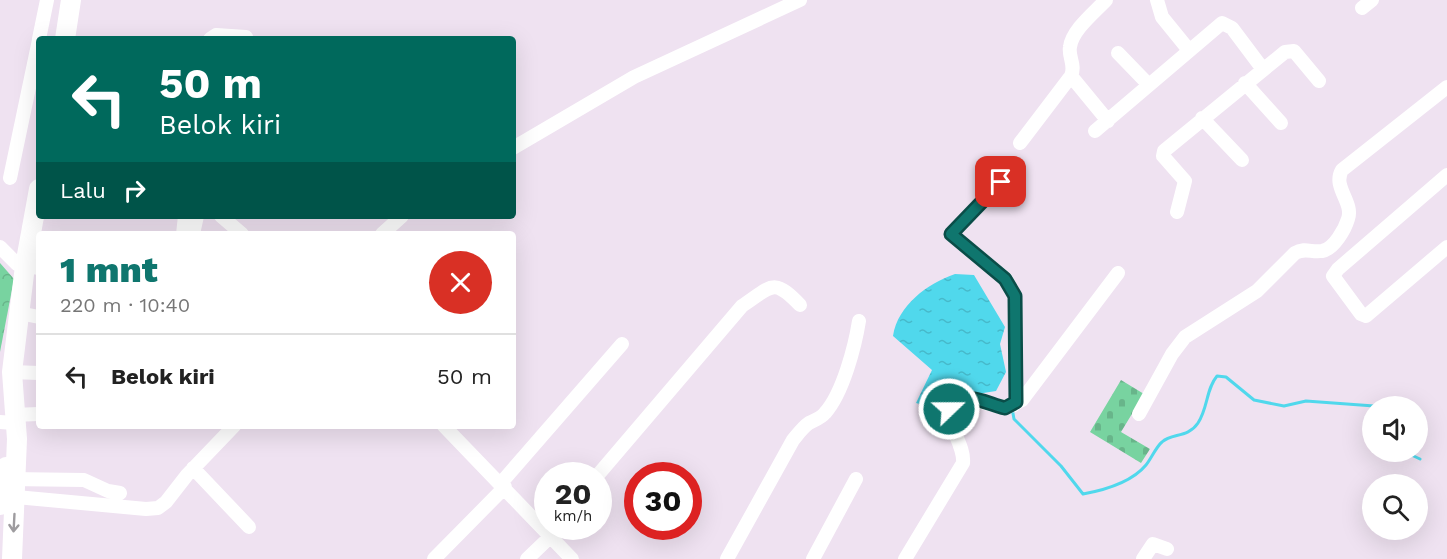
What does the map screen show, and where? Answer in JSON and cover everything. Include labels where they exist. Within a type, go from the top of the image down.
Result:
[{"type":"highway","points":[[65,36],[70,8]]},
{"type":"highway","points":[[12,559],[8,371],[19,313],[32,267],[36,219]]},
{"type":"street","points":[[516,145],[634,77],[800,0]]},
{"type":"street","points":[[1020,143],[1071,75],[1074,69],[1070,51],[1072,41],[1106,0]]},
{"type":"street","points":[[1157,0],[1162,17],[1188,49]]},
{"type":"street","points":[[40,36],[46,6],[70,8]]},
{"type":"street","points":[[1095,131],[1218,24],[1225,23],[1262,68]]},
{"type":"street","points":[[214,36],[231,36]]},
{"type":"street","points":[[1177,212],[1185,181],[1163,153],[1262,68],[1290,50],[1319,81]]},
{"type":"street","points":[[1118,53],[1148,84]]},
{"type":"street","points":[[10,178],[36,54]]},
{"type":"street","points":[[1071,75],[1108,121]]},
{"type":"street","points":[[1245,83],[1281,123]]},
{"type":"street","points":[[1139,414],[1172,354],[1185,337],[1257,291],[1295,253],[1300,250],[1323,251],[1329,248],[1350,212],[1339,180],[1342,170],[1447,87]]},
{"type":"street","points":[[1202,118],[1242,160]]},
{"type":"street","points":[[1447,175],[1338,268],[1333,276],[1354,305],[1366,316],[1447,247]]},
{"type":"street","points":[[1001,182],[951,234],[1013,291],[1012,405]]},
{"type":"street","points":[[224,219],[238,231]]},
{"type":"street","points":[[385,231],[399,219]]},
{"type":"street","points":[[0,247],[13,261],[32,267]]},
{"type":"street","points":[[905,559],[963,463],[962,449],[950,417],[951,405],[957,399],[969,397],[1012,405],[1022,400],[1118,273]]},
{"type":"street","points":[[609,462],[742,306],[769,287],[778,286],[800,305]]},
{"type":"street","points":[[19,313],[36,316]]},
{"type":"street","points":[[727,559],[793,440],[808,423],[824,415],[829,408],[847,370],[859,321]]},
{"type":"street","points":[[434,559],[503,485],[622,344]]},
{"type":"street","points":[[8,371],[36,373]]},
{"type":"street","points":[[9,420],[36,415]]},
{"type":"street","points":[[9,490],[152,509],[166,502],[193,468],[231,429]]},
{"type":"street","points":[[447,429],[534,516]]},
{"type":"street","points":[[193,468],[249,527]]},
{"type":"street","points":[[813,559],[856,479]]},
{"type":"street","points":[[9,490],[84,480],[108,491],[120,493]]},
{"type":"street","points":[[526,559],[543,540]]},
{"type":"street","points":[[557,540],[572,559]]},
{"type":"street","points":[[1143,559],[1153,544],[1167,549]]},
{"type":"green space","points":[[0,263],[14,279],[0,352]]},
{"type":"green space","points":[[1121,380],[1144,394],[1121,432],[1150,449],[1141,463],[1090,432]]},
{"type":"water","points":[[955,274],[974,275],[1005,327],[1000,344],[1006,372],[996,391],[977,394],[953,386],[936,409],[916,403],[932,370],[893,336],[901,315],[915,297]]},
{"type":"waterway","points":[[1012,408],[1014,419],[1061,466],[1083,494],[1109,488],[1133,477],[1146,465],[1162,442],[1194,428],[1204,411],[1213,381],[1217,376],[1226,377],[1254,400],[1284,406],[1306,401],[1362,405]]},
{"type":"route","points":[[949,409],[957,399],[969,397],[1005,408],[1016,402],[1015,296],[1005,279],[951,234],[1001,182]]}]
